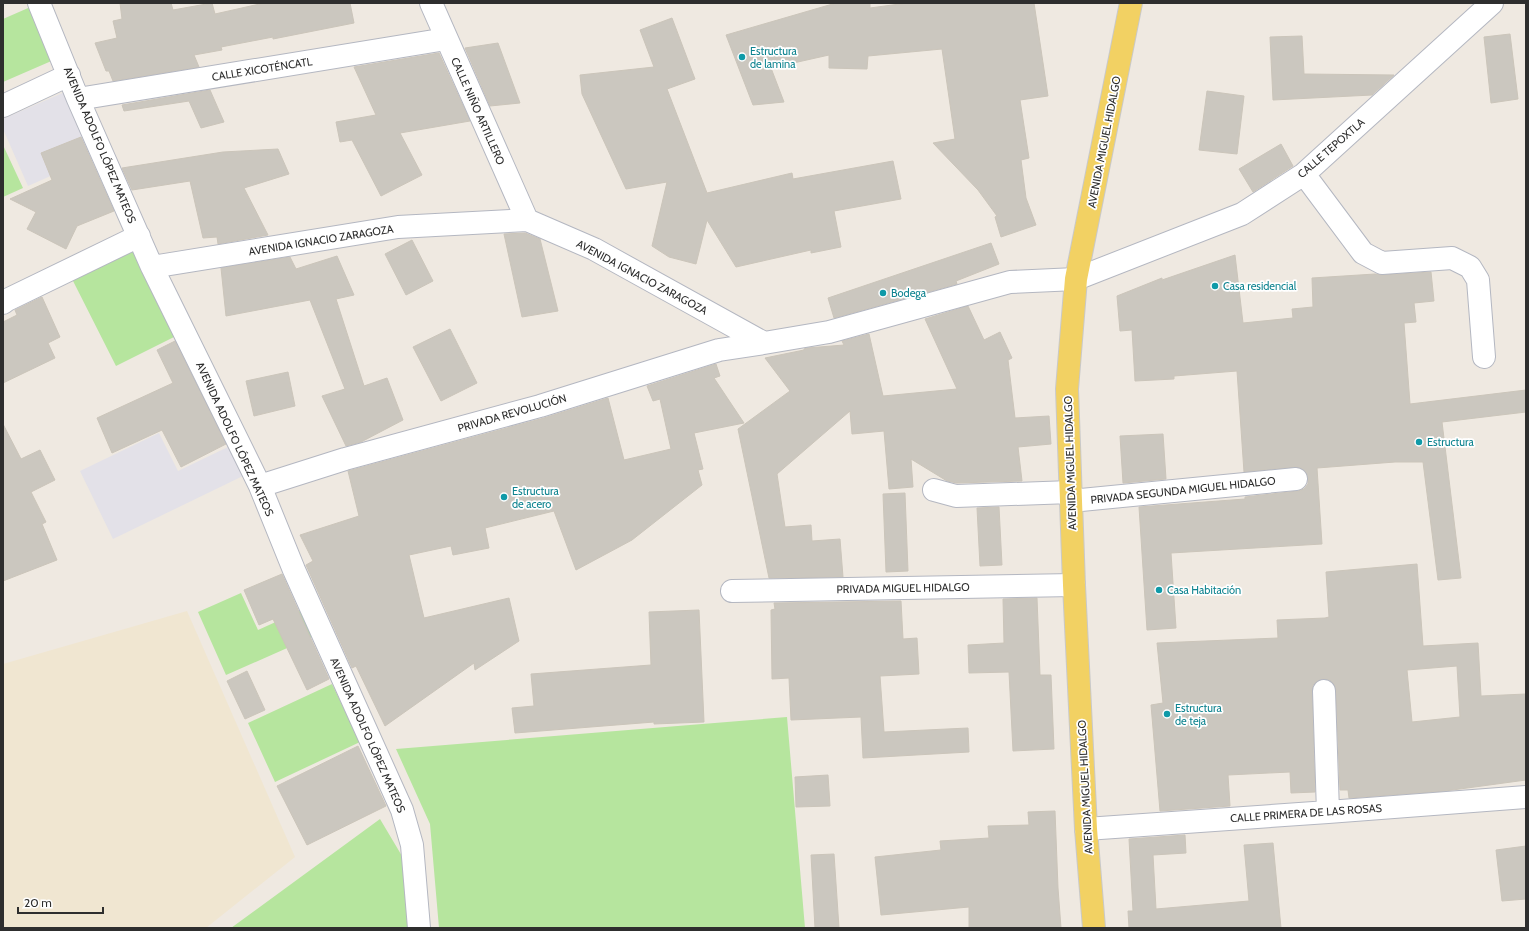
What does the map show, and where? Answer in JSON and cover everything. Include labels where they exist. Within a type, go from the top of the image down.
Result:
[{"type":"main road","name":"AVENIDA MIGUEL HIDALGO","points":[[1094,928],[1086,829],[1074,584],[1067,389],[1076,279],[1131,3]]},
{"type":"street","name":"AVENIDA ADOLFO LÓPEZ MATEOS","points":[[39,3],[78,99],[152,268],[260,486],[294,570],[402,810],[412,845],[419,928]]},
{"type":"street","name":"CALLE NIÑO ARTILLERO","points":[[431,3],[527,220]]},
{"type":"street","name":"CALLE TEPOXTLA","points":[[1076,279],[1242,214],[1304,174],[1492,3]]},
{"type":"street","name":"CALLE XICOTÉNCATL","points":[[78,99],[446,39]]},
{"type":"street","points":[[3,106],[69,75]]},
{"type":"street","points":[[1304,174],[1363,253],[1382,263],[1452,258],[1470,267],[1478,280],[1484,358]]},
{"type":"street","name":"AVENIDA IGNACIO ZARAGOZA","points":[[152,268],[398,227],[527,220],[594,249],[764,344]]},
{"type":"street","points":[[3,303],[139,236]]},
{"type":"street","points":[[764,344],[829,332],[1010,282],[1076,279]]},
{"type":"street","name":"PRIVADA REVOLUCIÓN","points":[[260,486],[345,459],[540,406],[719,350],[764,344]]},
{"type":"street","name":"PRIVADA SEGUNDA MIGUEL HIDALGO","points":[[934,490],[956,496],[1071,497],[1296,479]]},
{"type":"street","name":"PRIVADA MIGUEL HIDALGO","points":[[732,591],[1074,584]]},
{"type":"street","points":[[1324,690],[1328,812]]},
{"type":"street","name":"CALLE PRIMERA DE LAS ROSAS","points":[[1086,829],[1526,796]]},
{"type":"shaded area","points":[[67,91],[96,156],[28,186],[3,129],[3,119]]},
{"type":"shaded area","points":[[159,433],[178,471],[230,446],[245,475],[113,539],[80,471]]},
{"type":"shaded area","points":[[187,611],[295,857],[206,928],[3,928],[3,664]]},
{"type":"green space","points":[[35,5],[56,59],[3,82],[3,19]]},
{"type":"green space","points":[[3,145],[23,188],[3,197]]},
{"type":"green space","points":[[134,243],[180,334],[116,366],[70,275]]},
{"type":"green space","points":[[241,593],[258,630],[300,611],[312,637],[226,675],[198,612]]},
{"type":"green space","points":[[332,684],[360,742],[275,782],[248,723]]},
{"type":"green space","points":[[787,717],[805,928],[439,928],[430,824],[396,749]]},
{"type":"green space","points":[[380,819],[402,856],[409,928],[231,928]]},
{"type":"building","points":[[120,3],[171,3],[173,10],[212,3],[215,14],[264,3],[350,3],[354,23],[273,39],[273,37],[221,47],[222,50],[194,55],[199,67],[113,81],[109,71],[106,71],[95,43],[117,38],[113,21],[122,19]]},
{"type":"building","points":[[836,3],[870,3],[870,8],[907,3],[1034,3],[1048,96],[1020,100],[1029,158],[1021,160],[1026,198],[1036,225],[1001,237],[995,217],[997,216],[978,190],[933,143],[955,139],[942,49],[868,56],[867,69],[829,68],[829,55],[771,68],[784,102],[753,105],[726,35]]},
{"type":"building","points":[[672,18],[695,79],[667,89],[707,193],[792,173],[793,179],[893,161],[901,199],[834,211],[841,247],[811,253],[811,250],[736,267],[707,220],[696,264],[669,257],[652,246],[667,182],[626,189],[582,94],[580,75],[654,67],[640,30]]},
{"type":"building","points":[[1510,34],[1518,99],[1491,103],[1484,37]]},
{"type":"building","points":[[1302,36],[1304,74],[1394,75],[1372,95],[1273,100],[1270,37]]},
{"type":"building","points":[[498,43],[520,103],[490,106],[465,48]]},
{"type":"building","points":[[439,53],[470,121],[400,133],[422,175],[381,196],[352,140],[340,142],[336,122],[376,115],[354,67]]},
{"type":"building","points":[[210,90],[224,122],[201,128],[189,101],[124,111],[122,105]]},
{"type":"building","points":[[1207,91],[1244,96],[1237,154],[1199,150]]},
{"type":"building","points":[[81,137],[114,211],[77,226],[66,249],[27,229],[36,212],[10,199],[52,180],[41,153]]},
{"type":"building","points":[[1281,144],[1293,166],[1253,192],[1239,169]]},
{"type":"building","points":[[278,149],[289,174],[244,188],[268,235],[218,244],[217,237],[203,238],[190,181],[132,190],[122,168],[223,152]]},
{"type":"building","points":[[525,233],[540,239],[558,311],[522,317],[504,234]]},
{"type":"building","points":[[412,240],[433,281],[406,295],[385,254]]},
{"type":"building","name":"Bodega","points":[[991,243],[999,264],[956,281],[957,284],[834,318],[828,298]]},
{"type":"building","points":[[1235,255],[1243,323],[1293,318],[1292,309],[1313,307],[1312,278],[1431,272],[1434,301],[1414,303],[1416,322],[1404,323],[1410,404],[1526,390],[1526,412],[1442,422],[1461,578],[1438,580],[1423,462],[1395,462],[1317,468],[1322,544],[1171,553],[1176,628],[1147,630],[1139,507],[1245,499],[1245,497],[1298,491],[1304,489],[1308,484],[1306,472],[1301,468],[1295,467],[1244,472],[1237,371],[1174,376],[1174,379],[1135,381],[1132,330],[1120,331],[1117,296],[1162,278],[1162,280]]},
{"type":"building","points":[[337,256],[354,295],[336,299],[364,386],[387,378],[403,420],[361,442],[346,446],[322,396],[345,389],[310,300],[226,316],[221,268],[290,257],[296,269]]},
{"type":"building","points":[[42,297],[60,337],[48,343],[55,358],[3,383],[3,322],[17,315],[15,310]]},
{"type":"building","points":[[968,306],[984,340],[1000,332],[1012,358],[1008,360],[1015,418],[1049,416],[1051,444],[1018,447],[1022,481],[957,483],[947,481],[911,459],[913,487],[889,489],[884,431],[852,434],[850,411],[777,474],[785,527],[811,525],[812,541],[840,539],[843,577],[769,578],[738,429],[790,391],[765,358],[804,350],[807,348],[844,345],[842,341],[869,334],[883,396],[957,389],[925,319]]},
{"type":"building","points":[[450,329],[477,383],[441,401],[413,347]]},
{"type":"building","points":[[175,341],[226,444],[181,467],[162,430],[112,453],[97,418],[173,383],[157,350]]},
{"type":"building","points":[[716,364],[720,376],[714,378],[744,423],[694,433],[703,469],[698,470],[702,485],[632,540],[576,570],[554,511],[485,528],[489,548],[453,555],[451,546],[409,555],[424,618],[509,598],[519,641],[475,670],[474,663],[385,726],[356,666],[352,668],[306,565],[313,561],[300,535],[359,516],[348,471],[544,418],[608,398],[624,460],[671,449],[660,399],[653,401],[647,386]]},
{"type":"building","points":[[288,372],[295,406],[254,416],[246,381]]},
{"type":"building","points":[[3,424],[21,459],[40,450],[55,480],[31,492],[46,522],[42,524],[57,560],[3,581]]},
{"type":"building","points":[[1163,434],[1166,479],[1123,483],[1120,436]]},
{"type":"building","points":[[905,493],[908,571],[886,572],[883,494]]},
{"type":"building","points":[[999,507],[1002,565],[980,566],[977,508]]},
{"type":"building","points":[[1417,564],[1423,646],[1478,643],[1481,696],[1526,694],[1526,780],[1445,791],[1349,798],[1348,790],[1340,790],[1336,690],[1334,684],[1330,680],[1323,679],[1317,681],[1313,685],[1312,691],[1315,792],[1291,793],[1290,772],[1228,775],[1230,806],[1160,811],[1151,705],[1163,703],[1157,643],[1278,638],[1277,620],[1329,617],[1326,572]],"holes":[[[1457,666],[1460,717],[1412,722],[1407,670]]]},
{"type":"building","points":[[282,574],[329,679],[307,690],[273,619],[259,625],[244,590]]},
{"type":"building","points":[[1037,598],[1040,675],[1051,675],[1054,749],[1013,751],[1009,672],[969,673],[968,645],[1004,643],[1003,599]]},
{"type":"building","points":[[901,601],[903,639],[917,638],[919,674],[880,676],[884,732],[968,728],[969,752],[863,758],[861,717],[791,720],[789,678],[772,679],[771,610],[775,609],[774,603]]},
{"type":"building","points":[[699,610],[704,722],[654,724],[654,722],[515,733],[512,708],[534,706],[531,674],[651,665],[649,612]]},
{"type":"building","points":[[247,671],[265,710],[245,719],[227,681]]},
{"type":"building","points":[[358,746],[386,806],[307,845],[277,786]]},
{"type":"building","points":[[828,775],[830,806],[796,807],[795,777]]},
{"type":"building","points":[[1055,811],[1061,928],[969,928],[969,907],[881,915],[875,857],[941,850],[940,841],[989,838],[988,826],[1029,825],[1028,812]]},
{"type":"building","points":[[1185,835],[1186,853],[1153,855],[1156,909],[1249,901],[1244,845],[1273,843],[1281,928],[1129,928],[1128,911],[1133,911],[1129,839]]},
{"type":"building","points":[[1526,846],[1526,899],[1502,901],[1496,850]]},
{"type":"building","points":[[834,854],[839,928],[815,928],[811,855]]},
{"type":"place","name":"Estructura de lamina","points":[[742,57]]},
{"type":"place","name":"Casa residencial","points":[[1215,286]]},
{"type":"place","name":"Bodega","points":[[883,293]]},
{"type":"place","name":"Estructura","points":[[1419,442]]},
{"type":"place","name":"Estructura de acero","points":[[504,497]]},
{"type":"place","name":"Casa Habitación","points":[[1159,590]]},
{"type":"place","name":"Estructura de teja","points":[[1167,714]]}]
